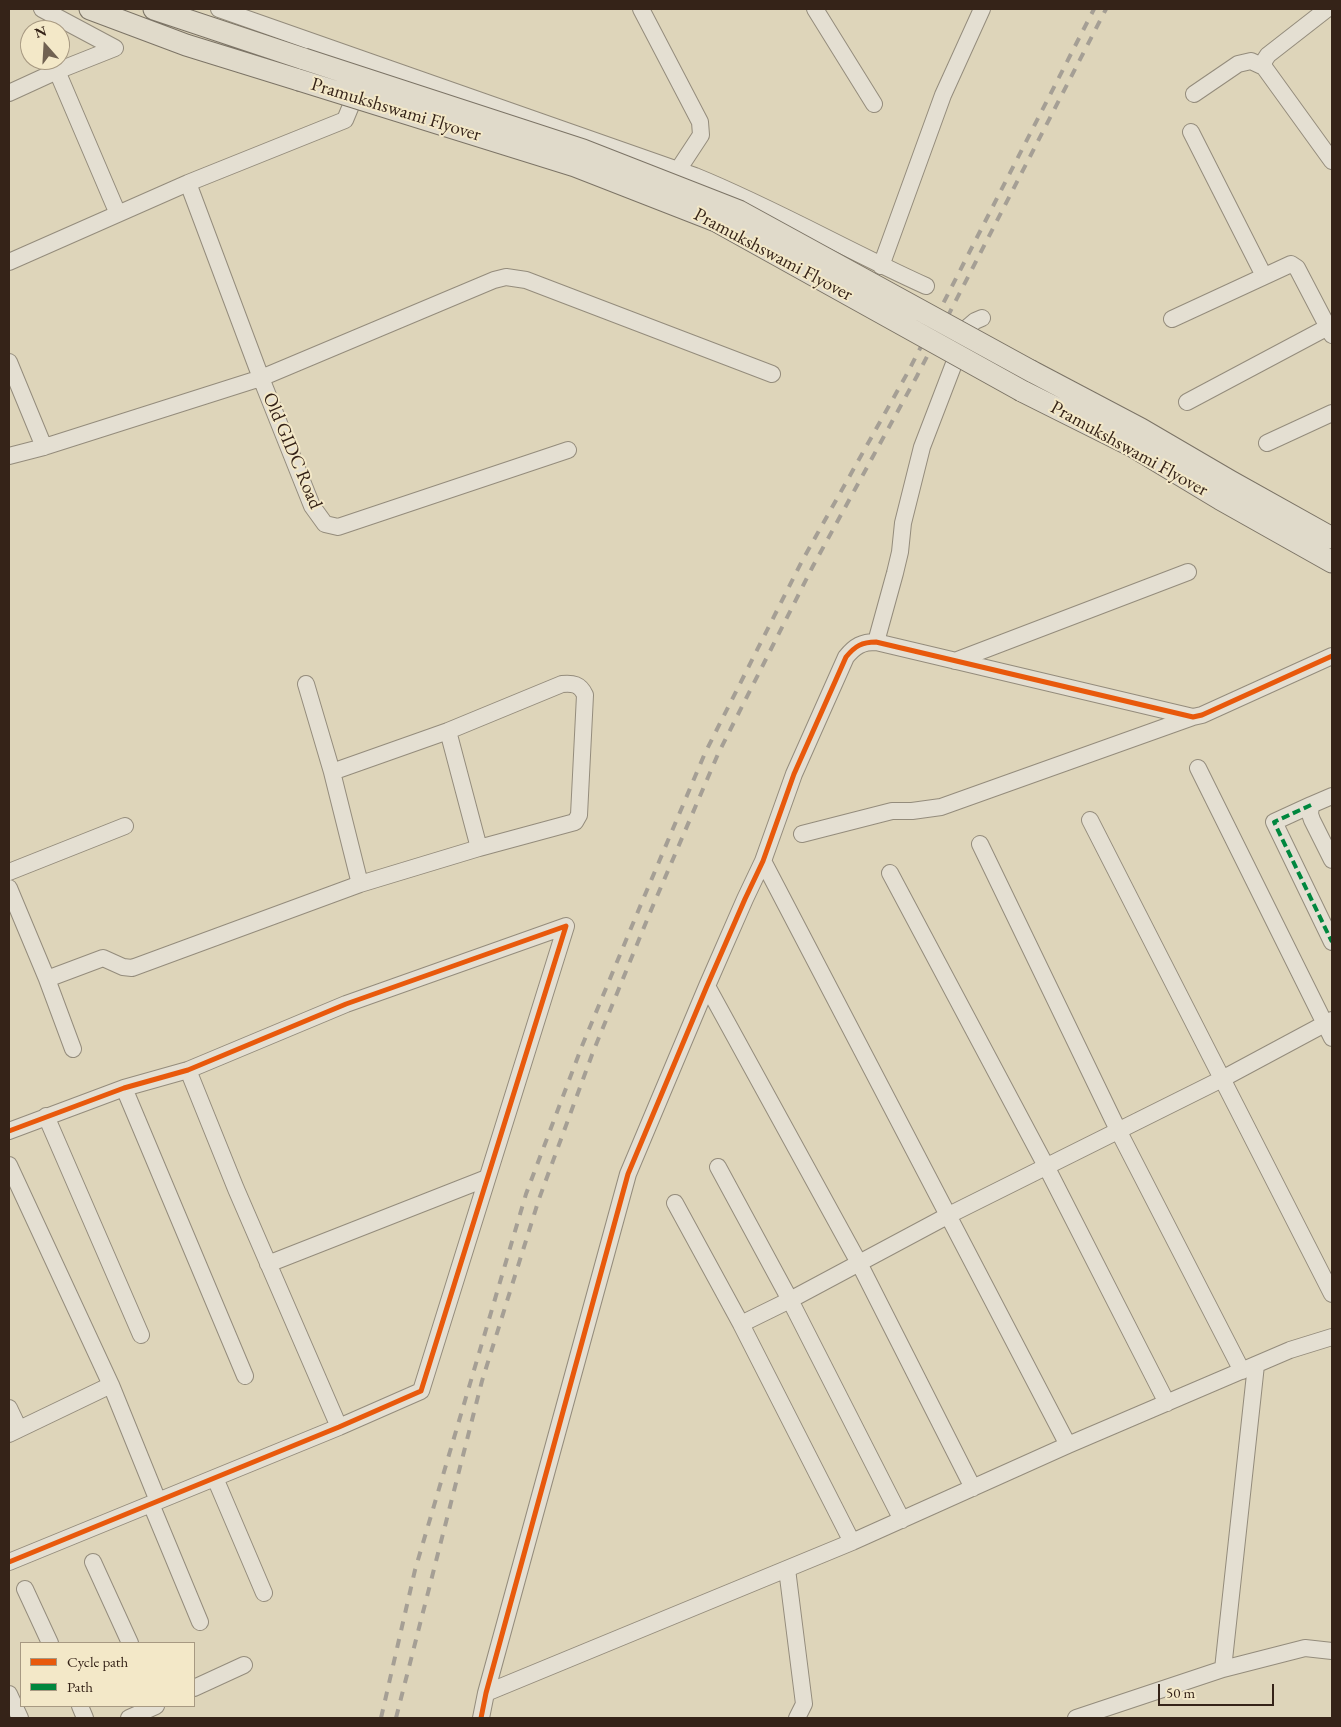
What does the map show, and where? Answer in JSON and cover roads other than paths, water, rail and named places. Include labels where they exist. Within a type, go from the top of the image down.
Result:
[{"type":"main road","name":"Pramukshswami Flyover","points":[[90,9],[186,45],[575,166],[716,221],[1022,391],[1132,446],[1220,499],[1332,562]]},
{"type":"main road","name":"Pramukshswami Flyover","points":[[154,9],[583,150],[739,211],[1141,429],[1230,482],[1332,538]]},
{"type":"street","points":[[42,9],[63,20]]},
{"type":"street","points":[[219,9],[724,187],[881,266],[926,286]]},
{"type":"street","points":[[641,9],[700,122],[701,135],[678,170]]},
{"type":"street","points":[[815,9],[874,104]]},
{"type":"street","points":[[881,266],[943,95],[982,9]]},
{"type":"street","points":[[1264,67],[1264,61],[1268,55],[1328,12]]},
{"type":"street","points":[[70,24],[115,48],[70,65]]},
{"type":"street","points":[[1194,94],[1238,64],[1251,61],[1264,67],[1332,161]]},
{"type":"street","points":[[9,262],[188,183],[345,120],[369,62]]},
{"type":"street","points":[[9,93],[57,70],[118,214]]},
{"type":"street","points":[[1191,132],[1264,276]]},
{"type":"street","points":[[188,183],[261,378],[494,280],[506,277],[526,280],[772,374]]},
{"type":"street","points":[[1172,319],[1286,265],[1294,264],[1330,331],[1186,402]]},
{"type":"street","points":[[876,642],[900,552],[903,522],[922,447],[968,327],[982,318]]},
{"type":"street","points":[[9,362],[44,447]]},
{"type":"street","name":"Old GIDC Road","points":[[9,456],[44,447],[261,378],[312,506],[325,524],[338,527],[568,450]]},
{"type":"street","points":[[1267,443],[1332,413]]},
{"type":"street","points":[[955,661],[1188,572]]},
{"type":"street","points":[[481,1718],[486,1693],[628,1174],[707,986],[763,861],[794,774],[846,657],[852,649],[860,644],[876,642],[1193,717]]},
{"type":"street","points":[[802,834],[892,811],[912,811],[940,807],[1202,715],[1332,656]]},
{"type":"street","points":[[47,978],[103,958],[123,967],[132,968],[360,884],[479,848],[570,824],[578,819],[585,695],[577,685],[571,683],[562,684],[448,731],[332,772]]},
{"type":"street","points":[[306,684],[332,772],[360,884]]},
{"type":"street","points":[[448,731],[479,848]]},
{"type":"street","points":[[741,1324],[790,1300],[948,1215],[1330,1027],[1198,768]]},
{"type":"street","points":[[1332,796],[1274,822],[1332,942]]},
{"type":"street","points":[[1311,805],[1310,814],[1312,820],[1332,860]]},
{"type":"street","points":[[1090,820],[1332,1294]]},
{"type":"street","points":[[9,872],[125,826]]},
{"type":"street","points":[[980,844],[1118,1130],[1249,1368],[1223,1669]]},
{"type":"street","points":[[763,861],[1068,1445]]},
{"type":"street","points":[[890,873],[1046,1166],[1167,1403]]},
{"type":"street","points":[[9,888],[47,978],[73,1049]]},
{"type":"street","points":[[9,1132],[46,1116],[124,1088],[188,1070],[346,1004],[566,926],[421,1391],[339,1427],[9,1562]]},
{"type":"street","points":[[707,986],[859,1263],[973,1488]]},
{"type":"street","points":[[188,1070],[268,1264],[339,1427]]},
{"type":"street","points":[[124,1088],[245,1376]]},
{"type":"street","points":[[46,1116],[141,1334]]},
{"type":"street","points":[[9,1165],[111,1385],[200,1622]]},
{"type":"street","points":[[718,1167],[790,1300],[902,1520]]},
{"type":"street","points":[[268,1264],[487,1178]]},
{"type":"street","points":[[675,1203],[741,1324],[852,1542]]},
{"type":"street","points":[[486,1693],[852,1542],[1068,1445],[1290,1350],[1332,1337]]},
{"type":"street","points":[[9,1408],[14,1432],[111,1385]]},
{"type":"street","points":[[215,1478],[264,1593]]},
{"type":"street","points":[[93,1562],[130,1642]]},
{"type":"street","points":[[787,1569],[804,1704],[797,1718]]},
{"type":"street","points":[[25,1589],[50,1642]]},
{"type":"street","points":[[1076,1718],[1223,1669],[1305,1648],[1332,1651]]},
{"type":"street","points":[[195,1688],[244,1664]]},
{"type":"street","points":[[9,1694],[20,1718]]},
{"type":"street","points":[[129,1718],[155,1707]]},
{"type":"street","points":[[158,1707],[164,1718]]},
{"type":"railway","points":[[381,1718],[415,1570],[526,1194],[582,1046],[639,909],[705,753],[802,561],[908,372],[1094,9]]},
{"type":"railway","points":[[396,1718],[482,1381],[539,1199],[593,1052],[649,915],[718,754],[813,566],[917,376],[1106,9]]}]
